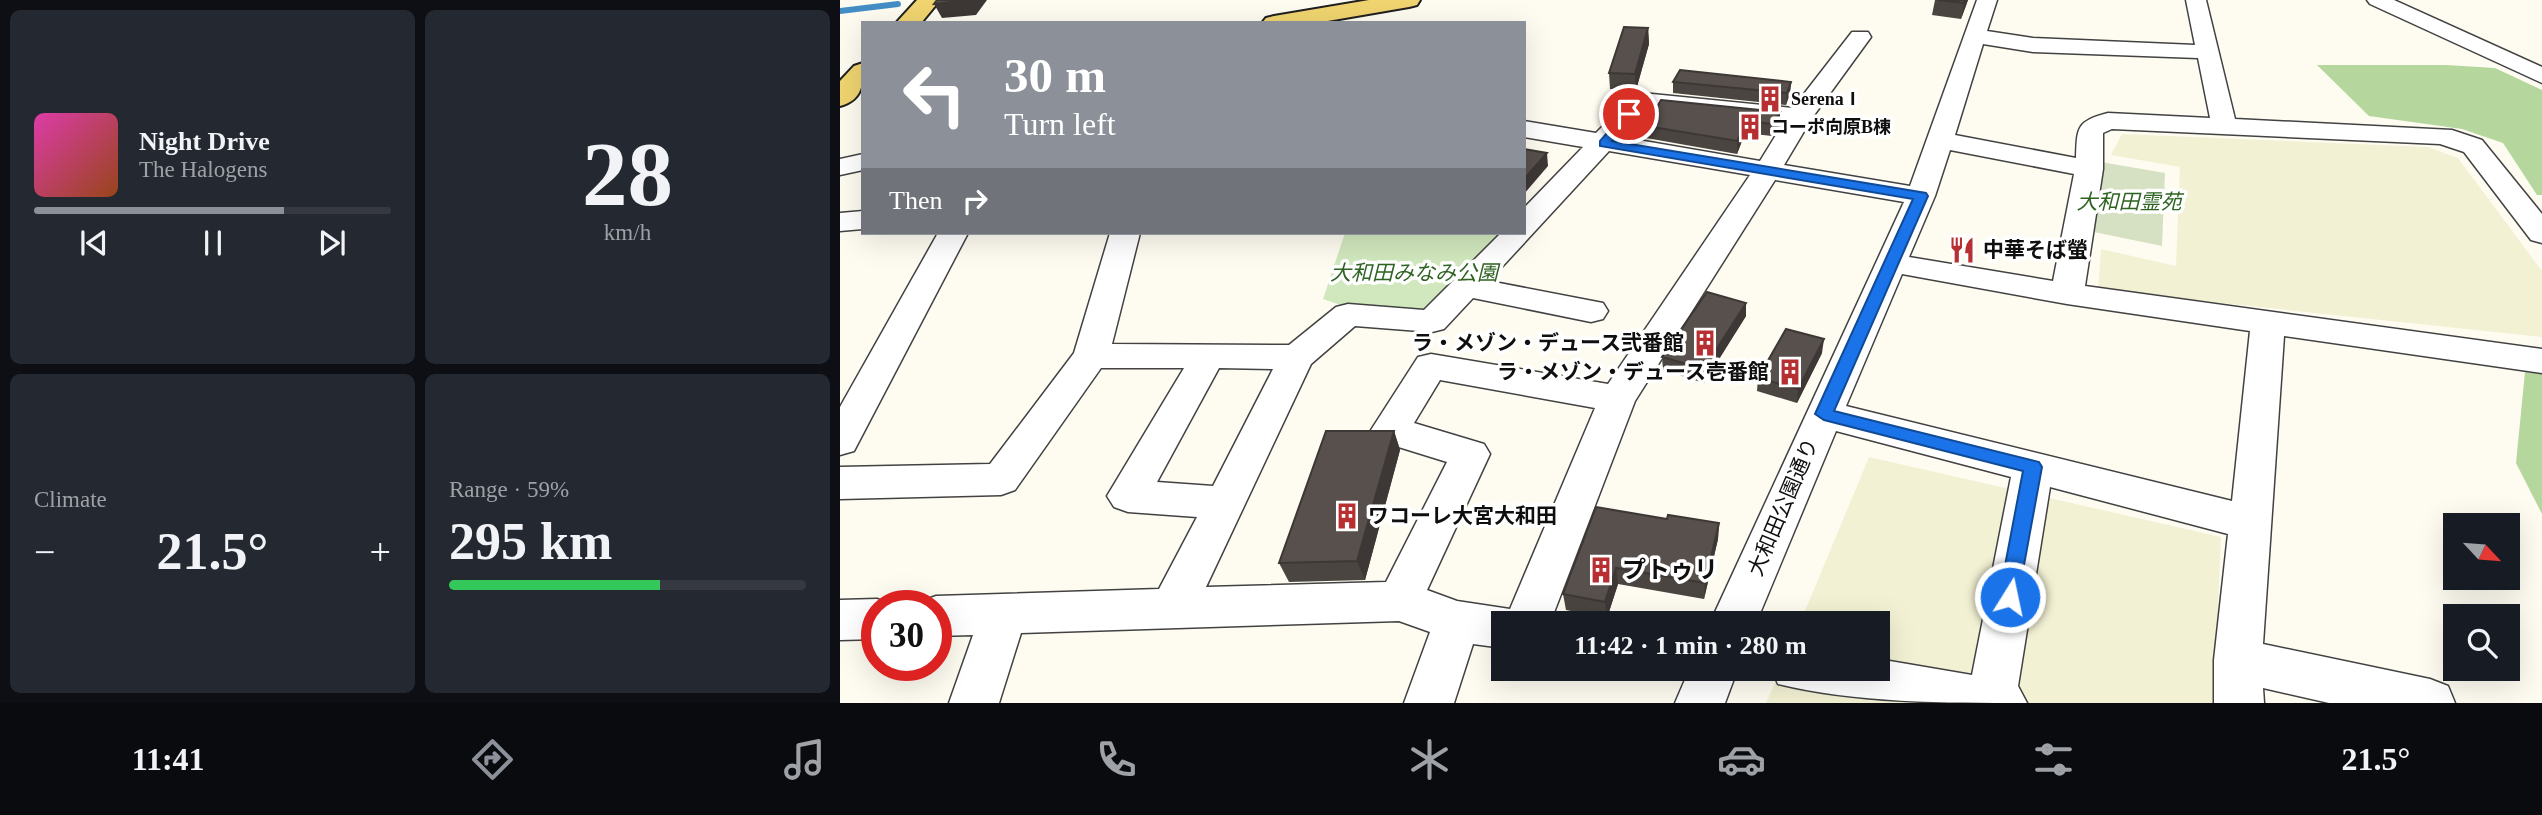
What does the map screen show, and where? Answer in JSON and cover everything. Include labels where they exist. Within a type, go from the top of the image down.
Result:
[{"type":"main road","points":[[910,21],[929,0]]},
{"type":"main road","points":[[1286,21],[1409,0]]},
{"type":"main road","points":[[840,98],[856,75]]},
{"type":"street","name":"大和田公園通り","points":[[1738,611],[1921,196],[1987,0]]},
{"type":"street","points":[[2196,0],[2224,126]]},
{"type":"street","points":[[2377,0],[2542,76]]},
{"type":"street","points":[[1975,36],[2033,45],[2208,52]]},
{"type":"street","points":[[1532,611],[1617,399],[1800,116],[1860,37]]},
{"type":"street","points":[[1526,222],[1642,100],[1800,116]]},
{"type":"street","points":[[2067,294],[2088,169],[2090,129],[2108,121],[2443,136],[2473,146],[2529,202],[2542,234]]},
{"type":"street","points":[[1526,129],[1921,196]]},
{"type":"street","points":[[1941,140],[2088,169]]},
{"type":"street","points":[[840,167],[861,162]]},
{"type":"street","points":[[840,222],[861,220]]},
{"type":"street","points":[[840,441],[952,235]]},
{"type":"street","points":[[840,483],[1001,479],[1091,356],[1124,235]]},
{"type":"street","points":[[1172,608],[1297,358],[1348,315],[1432,321],[1514,235]]},
{"type":"street","points":[[1891,263],[2067,294],[2542,361]]},
{"type":"street","points":[[1465,287],[1591,311]]},
{"type":"street","points":[[2268,324],[2239,681],[2430,703]]},
{"type":"street","points":[[1091,356],[1297,358]]},
{"type":"street","points":[[1208,357],[1128,496],[1225,503]]},
{"type":"street","points":[[1399,601],[1470,454],[1390,430],[1431,366],[1617,399]]},
{"type":"street","points":[[1824,414],[2252,523]]},
{"type":"street","points":[[1871,681],[1995,702],[2033,467]]},
{"type":"street","points":[[952,615],[1399,601],[1457,621],[1491,625]]},
{"type":"street","points":[[974,703],[1004,613]]},
{"type":"street","points":[[840,620],[861,619]]},
{"type":"street","points":[[1429,703],[1457,621]]},
{"type":"shaded area","points":[[2122,134],[2428,147],[2458,158],[2542,271],[2542,337],[2098,290],[2101,249],[2176,266],[2180,167],[2111,155]]},
{"type":"shaded area","points":[[1869,457],[2221,537],[2214,703],[1766,703],[1776,681],[1890,681],[1890,611],[1805,611]]},
{"type":"green space","points":[[2317,65],[2446,65],[2495,68],[2542,90],[2542,195],[2537,195],[2503,143],[2462,129],[2369,116]]},
{"type":"green space","name":"大和田霊苑","points":[[2101,162],[2165,173],[2162,246],[2089,231]]},
{"type":"green space","name":"大和田みなみ公園","points":[[1344,235],[1509,235],[1435,312],[1349,308],[1323,299]]},
{"type":"green space","points":[[2525,372],[2542,374],[2542,514],[2516,463]]},
{"type":"building","points":[[937,0],[969,0],[934,4]]},
{"type":"building","points":[[1938,0],[1965,0],[1964,3]]},
{"type":"building","points":[[1624,27],[1648,28],[1635,74],[1609,73]]},
{"type":"building","points":[[1680,70],[1791,82],[1787,93],[1673,82]]},
{"type":"building","points":[[1661,100],[1780,112],[1773,124],[1746,121],[1737,141],[1646,126]]},
{"type":"building","points":[[1526,149],[1547,153],[1526,177]]},
{"type":"building","name":"ラ・メゾン・デュース弐番館","points":[[1707,292],[1746,303],[1704,369],[1662,357]]},
{"type":"building","name":"ラ・メゾン・デュース壱番館","points":[[1786,329],[1824,339],[1798,389],[1758,378]]},
{"type":"building","name":"ワコーレ大宮大和田","points":[[1326,431],[1394,431],[1357,561],[1279,563]]},
{"type":"building","points":[[1596,507],[1667,519],[1668,515],[1719,523],[1705,583],[1616,568],[1605,602],[1563,594]]},
{"type":"waterway","points":[[840,11],[898,4]]},
{"type":"place","name":"SerenaⅠ","points":[[1770,99]]},
{"type":"place","name":"コーポ向原B棟","points":[[1750,127]]},
{"type":"place","name":"中華そば螢","points":[[1962,250]]},
{"type":"place","name":"ラ・メゾン・デュース弐番館","points":[[1705,343]]},
{"type":"place","name":"ラ・メゾン・デュース壱番館","points":[[1790,372]]},
{"type":"place","name":"ワコーレ大宮大和田","points":[[1347,516]]},
{"type":"place","name":"プトゥリ","points":[[1601,570]]},
{"type":"route","points":[[1629,114],[1604,143],[1921,196],[1824,414],[2033,467],[2010,597]]}]
